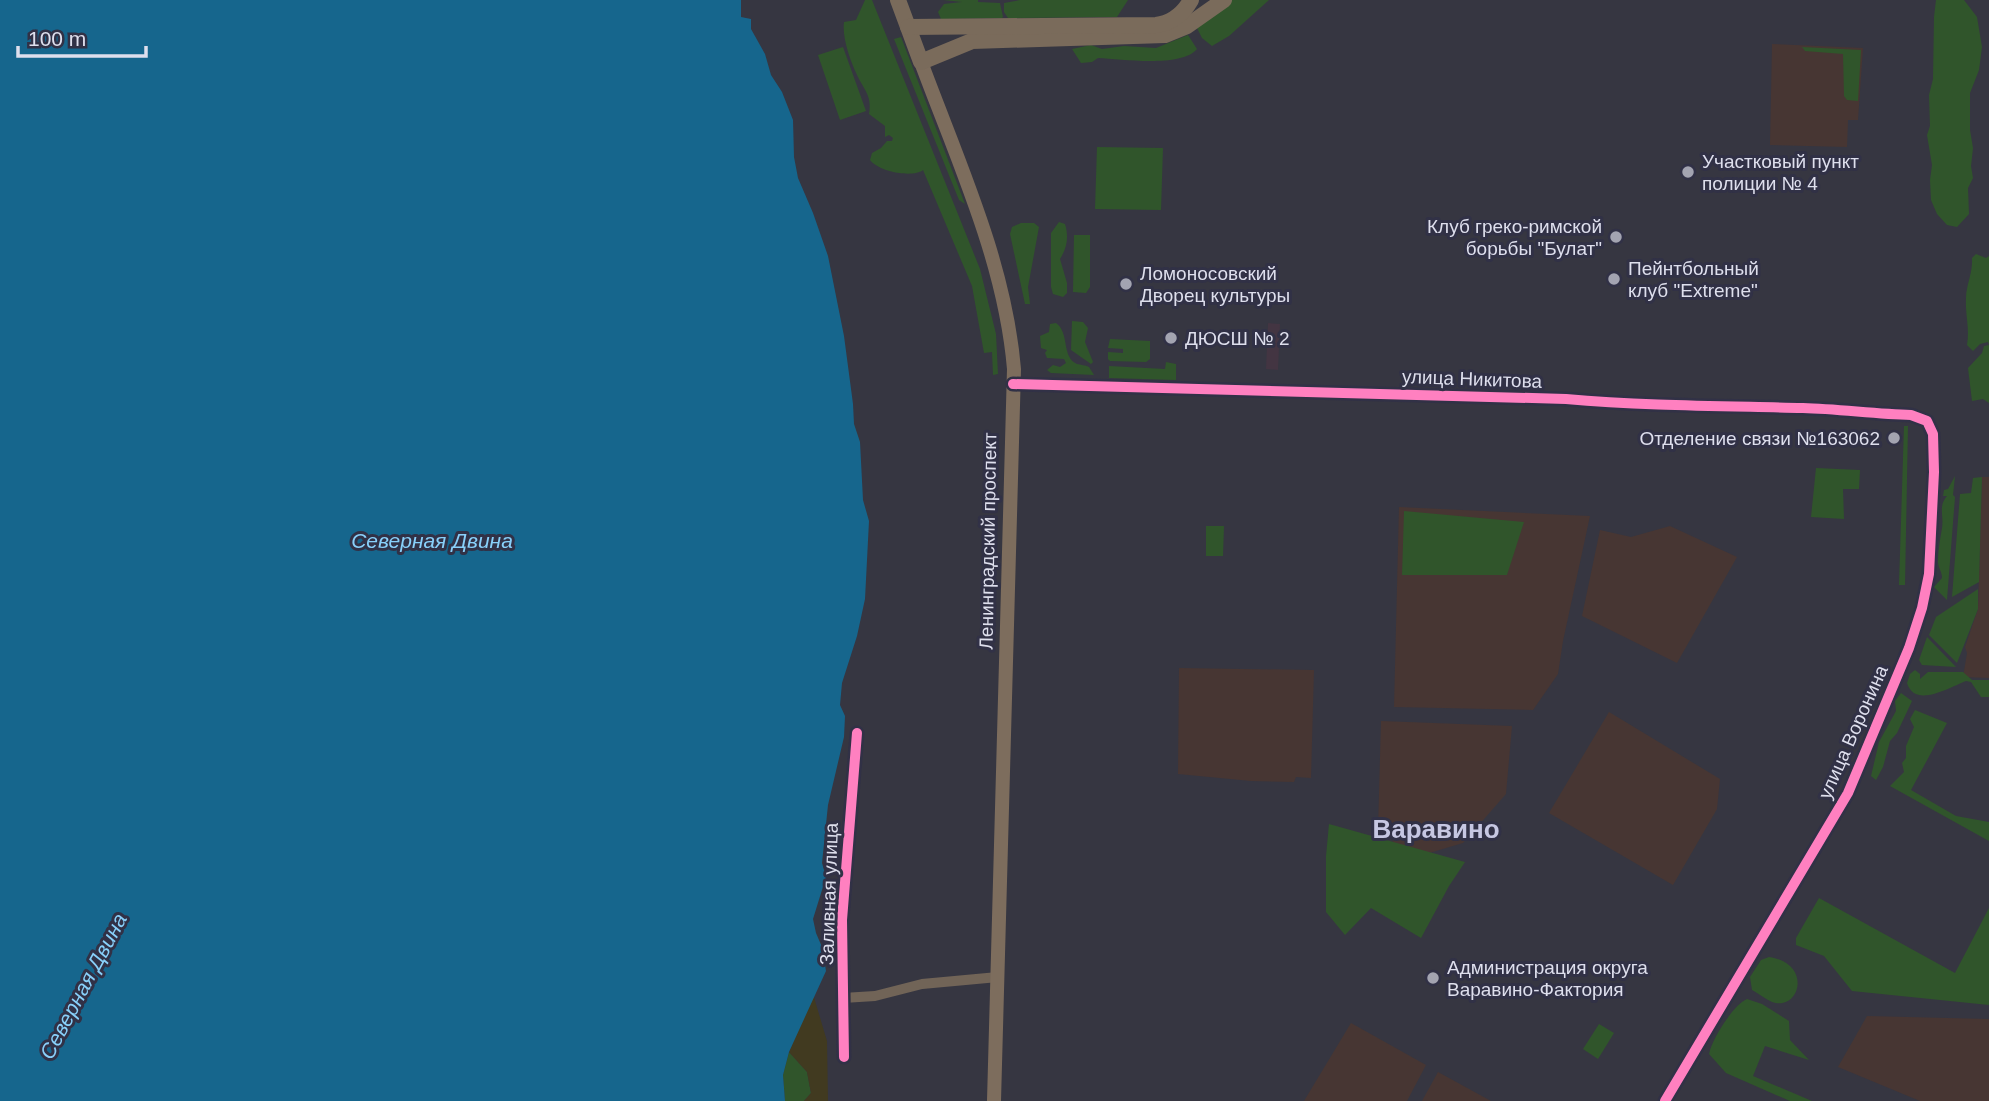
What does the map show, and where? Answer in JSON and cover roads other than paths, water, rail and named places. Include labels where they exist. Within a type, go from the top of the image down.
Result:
[{"type":"main road","name":"Ленинградский проспект","points":[[898,0],[980,219],[995,268],[1012,342],[993,1101]]},
{"type":"main road","points":[[908,27],[1156,25],[1176,18],[1191,0]]},
{"type":"main road","points":[[921,62],[972,41],[1149,37],[1171,34],[1224,0]]},
{"type":"street","name":"улица Никитова","points":[[1013,384],[1807,408],[1911,415],[1927,421]]},
{"type":"street","name":"улица Воронина","points":[[1665,1101],[1848,793],[1909,648],[1922,608],[1929,574],[1934,472],[1933,434],[1927,421]]},
{"type":"street","name":"Заливная улица","points":[[844,1057],[842,920],[847,888],[857,733]]},
{"type":"street","points":[[843,998],[875,996],[922,984],[998,977]]},
{"type":"water","name":"Северная Двина","points":[[0,0],[741,0],[741,17],[751,19],[751,29],[765,54],[771,75],[782,92],[793,120],[794,157],[798,178],[828,256],[844,336],[854,424],[860,442],[863,500],[869,521],[865,599],[842,683],[840,705],[845,716],[844,737],[828,805],[822,863],[826,877],[813,919],[826,971],[789,1052],[783,1075],[785,1101],[0,1101]]},
{"type":"place","name":"Участковый пункт полиции № 4","points":[[1688,172]]},
{"type":"place","name":"Клуб греко-римской борьбы \"Булат\"","points":[[1616,237]]},
{"type":"place","name":"Пейнтбольный клуб \"Extreme\"","points":[[1614,279]]},
{"type":"place","name":"Ломоносовский Дворец культуры","points":[[1126,284]]},
{"type":"place","name":"ДЮСШ № 2","points":[[1171,338]]},
{"type":"place","name":"Отделение связи №163062","points":[[1894,438]]},
{"type":"place","name":"Администрация округа Варавино-Фактория","points":[[1433,978]]},
{"type":"district","name":"Варавино","points":[[1436,829]]}]
